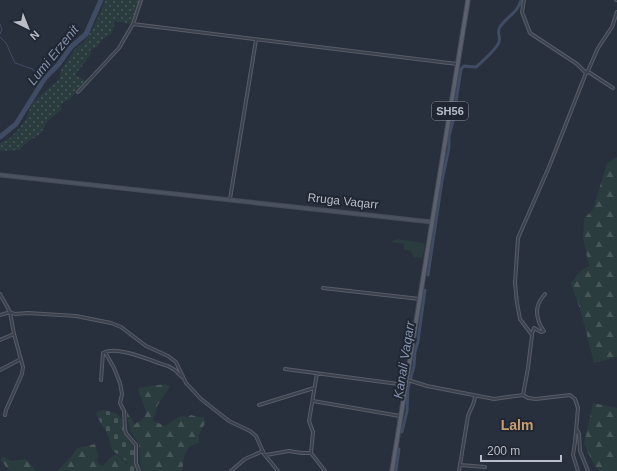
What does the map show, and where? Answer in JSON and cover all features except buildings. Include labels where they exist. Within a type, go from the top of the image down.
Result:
[{"type":"main road","name":"SH56","points":[[392,471],[406,385],[409,381],[420,299],[468,0]]},
{"type":"main road","name":"Rruga Vaqarr","points":[[0,175],[432,222]]},
{"type":"street","points":[[78,92],[119,48],[133,24],[141,0]]},
{"type":"street","points":[[524,0],[522,12],[530,33],[613,88]]},
{"type":"street","points":[[532,335],[520,319],[517,303],[516,277],[518,238],[549,167],[587,72],[598,48],[612,27],[617,12]]},
{"type":"street","points":[[133,24],[458,65]]},
{"type":"street","points":[[230,199],[256,40]]},
{"type":"street","points":[[323,288],[420,299]]},
{"type":"street","points":[[0,294],[10,312],[23,367],[22,374],[5,415]]},
{"type":"street","points":[[523,395],[534,328],[541,332],[544,331],[539,323],[537,309],[545,294]]},
{"type":"street","points":[[0,315],[10,312],[14,314],[28,313],[76,316],[117,325],[146,346],[172,359],[178,366],[186,383],[198,396],[225,418],[254,434],[263,451],[278,471]]},
{"type":"street","points":[[0,340],[14,334]]},
{"type":"street","points":[[101,380],[102,356],[105,352],[114,350],[125,352],[172,368],[182,377]]},
{"type":"street","points":[[105,352],[120,383],[122,394],[120,403],[124,411],[125,429],[136,445],[136,462],[138,471]]},
{"type":"street","points":[[0,370],[21,359]]},
{"type":"street","points":[[285,369],[406,385]]},
{"type":"street","points":[[317,373],[309,421],[313,432],[311,453],[325,471]]},
{"type":"street","points":[[409,381],[475,396],[498,399],[523,395],[528,398],[570,395],[577,403],[573,455],[578,471]]},
{"type":"street","points":[[259,405],[314,388]]},
{"type":"street","points":[[459,471],[468,416],[474,404],[475,396]]},
{"type":"street","points":[[313,402],[401,416]]},
{"type":"street","points":[[576,430],[579,434],[580,451],[588,471]]},
{"type":"street","points":[[231,471],[245,459],[263,451]]},
{"type":"street","points":[[266,455],[289,451],[311,453]]},
{"type":"street","points":[[460,465],[485,467]]},
{"type":"green space","points":[[105,0],[140,0],[132,24],[115,21],[112,33],[103,39],[97,47],[90,50],[92,53],[75,75],[87,81],[70,99],[61,104],[61,110],[46,123],[39,135],[24,145],[20,150],[0,151],[0,143],[10,138],[17,131],[26,119],[32,103],[59,79],[61,70],[75,49],[85,41],[98,18]]},
{"type":"green space","points":[[617,157],[617,357],[594,363],[581,312],[571,284],[579,272],[589,266],[583,238],[584,219],[593,209],[607,163]]},
{"type":"green space","points":[[397,239],[425,243],[423,257],[414,257],[411,251],[404,250],[404,244],[390,242]]},
{"type":"green space","points":[[165,384],[170,386],[157,406],[156,414],[153,418],[154,421],[165,426],[178,417],[187,417],[191,415],[204,417],[205,423],[199,435],[199,443],[187,450],[184,457],[182,471],[143,471],[140,465],[139,444],[130,431],[126,410],[135,424],[144,418],[146,412],[138,388]]},
{"type":"green space","points":[[593,403],[617,408],[617,471],[600,471],[595,467],[584,444]]},
{"type":"green space","points":[[103,410],[116,413],[123,420],[123,431],[135,448],[134,458],[138,471],[130,471],[126,461],[112,450],[108,435],[96,415],[97,412]]},
{"type":"green space","points":[[95,444],[99,458],[96,459],[99,464],[102,466],[112,456],[118,455],[128,465],[131,471],[57,471],[71,457],[77,448]]},
{"type":"green space","points":[[2,456],[11,461],[26,459],[36,471],[9,471],[1,460]]},
{"type":"waterway","name":"Lumi Erzenit","points":[[0,137],[16,124],[45,78],[58,65],[71,47],[86,34],[101,0]]},
{"type":"waterway","points":[[428,275],[442,181],[449,148],[449,136],[453,121],[461,69],[464,66],[476,67],[493,51],[499,42],[498,31],[500,27],[515,12],[521,0]]},
{"type":"waterway","points":[[0,24],[2,29],[0,34]]},
{"type":"waterway","points":[[0,37],[6,43],[15,63],[32,69],[45,78]]},
{"type":"waterway","name":"Kanali Vaqarr","points":[[402,432],[407,411],[408,388],[414,366],[425,290]]},
{"type":"waterway","name":"Kanali Vaqarr","points":[[396,471],[399,449]]},
{"type":"district","name":"Lalm","points":[[517,425]]}]
